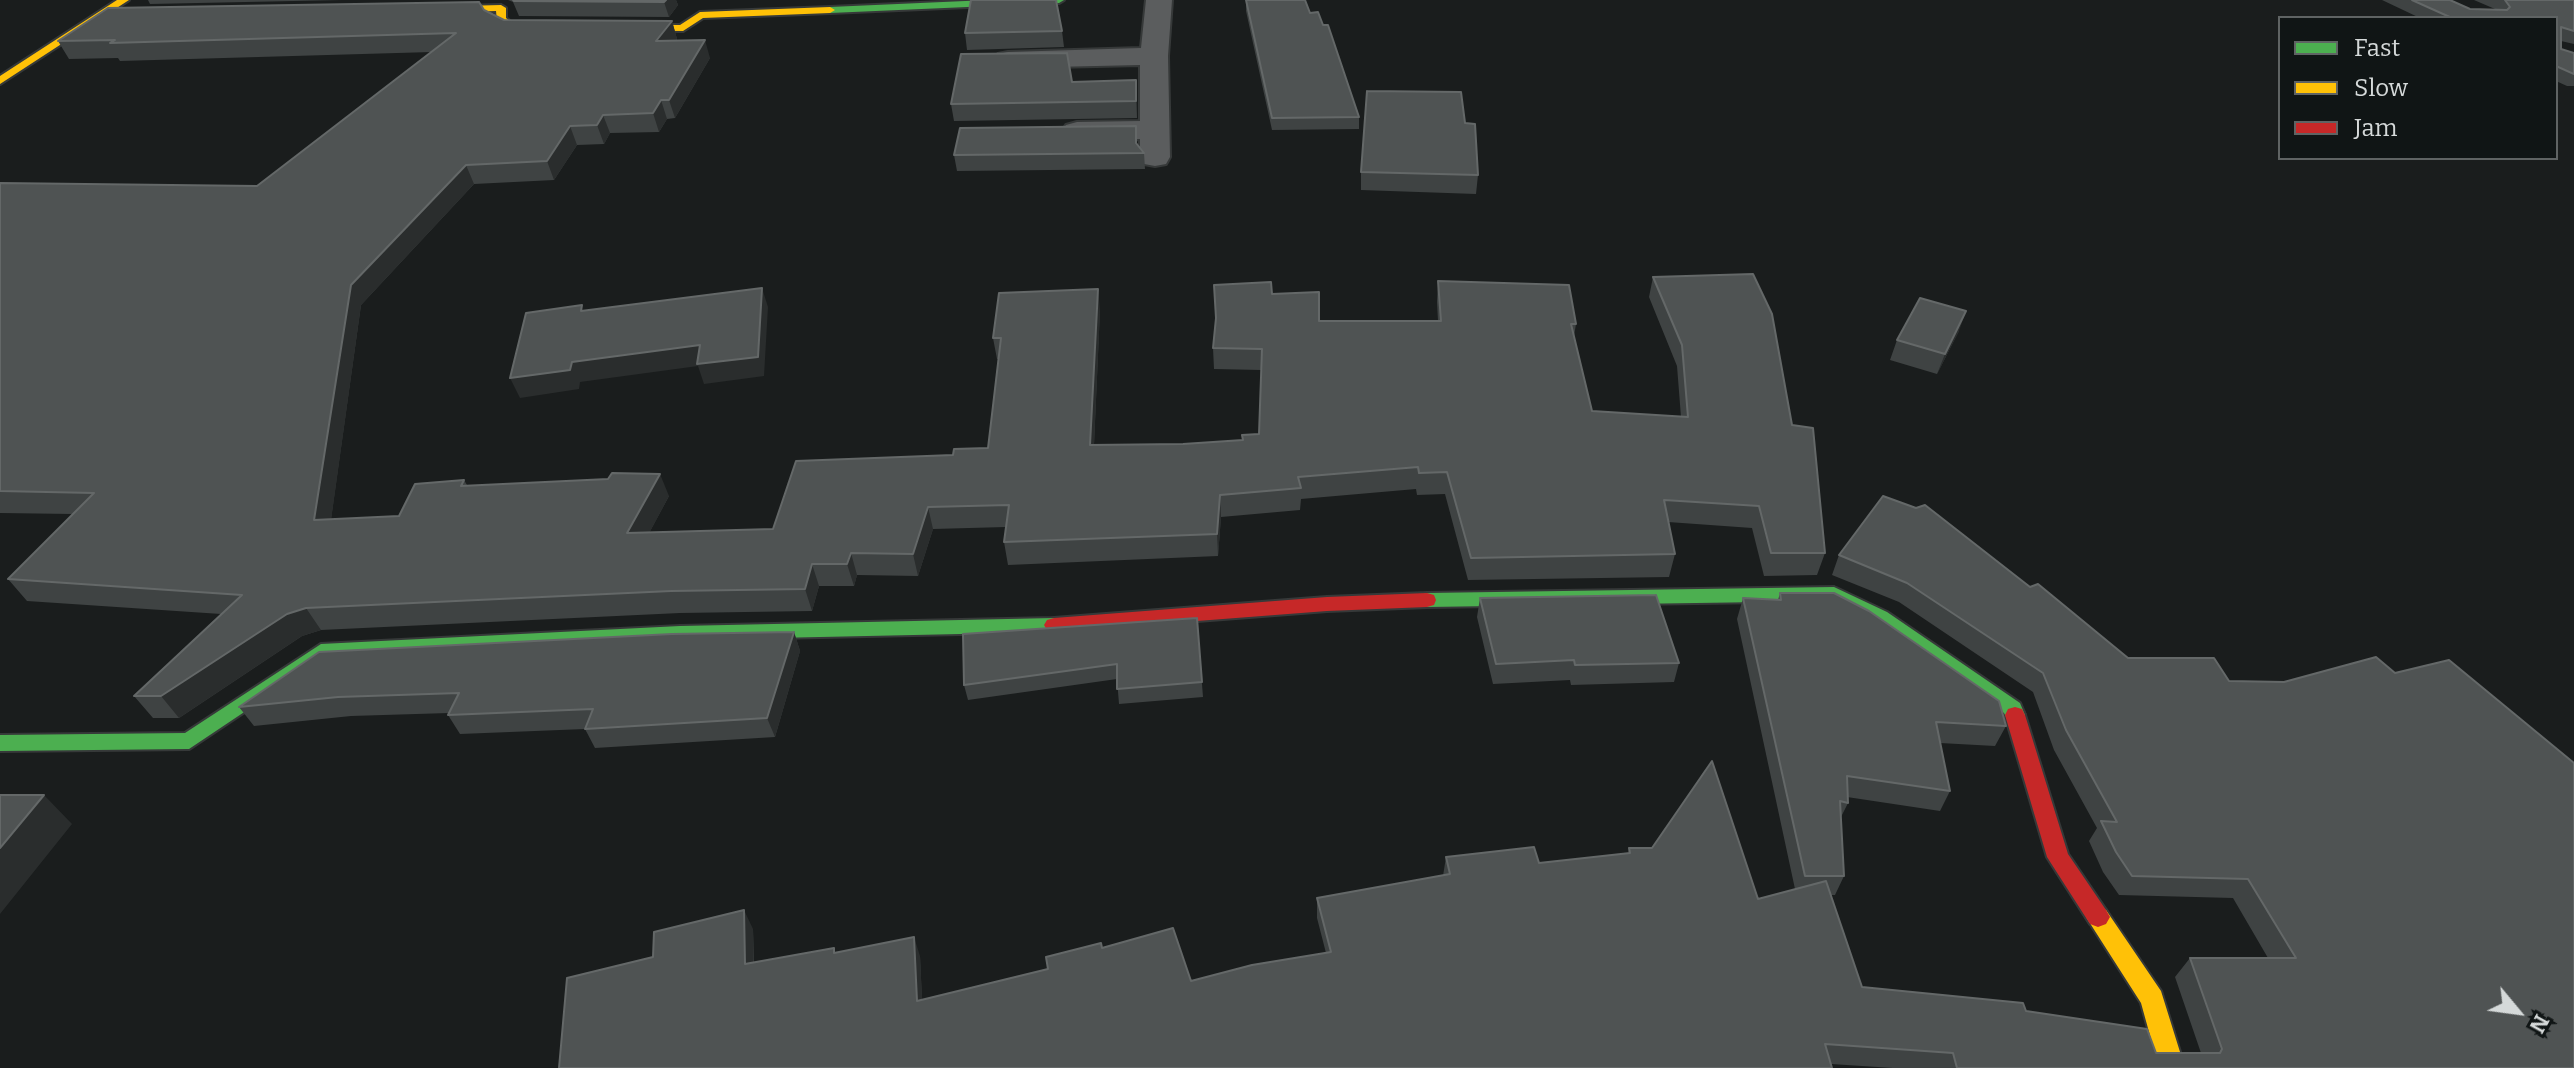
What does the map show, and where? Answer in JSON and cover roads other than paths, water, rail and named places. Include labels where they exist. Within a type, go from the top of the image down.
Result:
[{"type":"street","points":[[409,10],[501,8],[501,19],[511,27],[683,28],[700,15],[1059,0]]},
{"type":"street","points":[[1049,131],[1155,144],[1154,56],[1159,0]]},
{"type":"street","points":[[3,77],[100,15],[128,7]]},
{"type":"street","points":[[983,60],[1154,56]]},
{"type":"street","points":[[0,743],[189,741],[321,651],[680,633],[1011,628],[1327,604],[1515,597],[1834,594],[1880,617],[2013,709],[2058,857],[2152,999],[2172,1068]]}]
